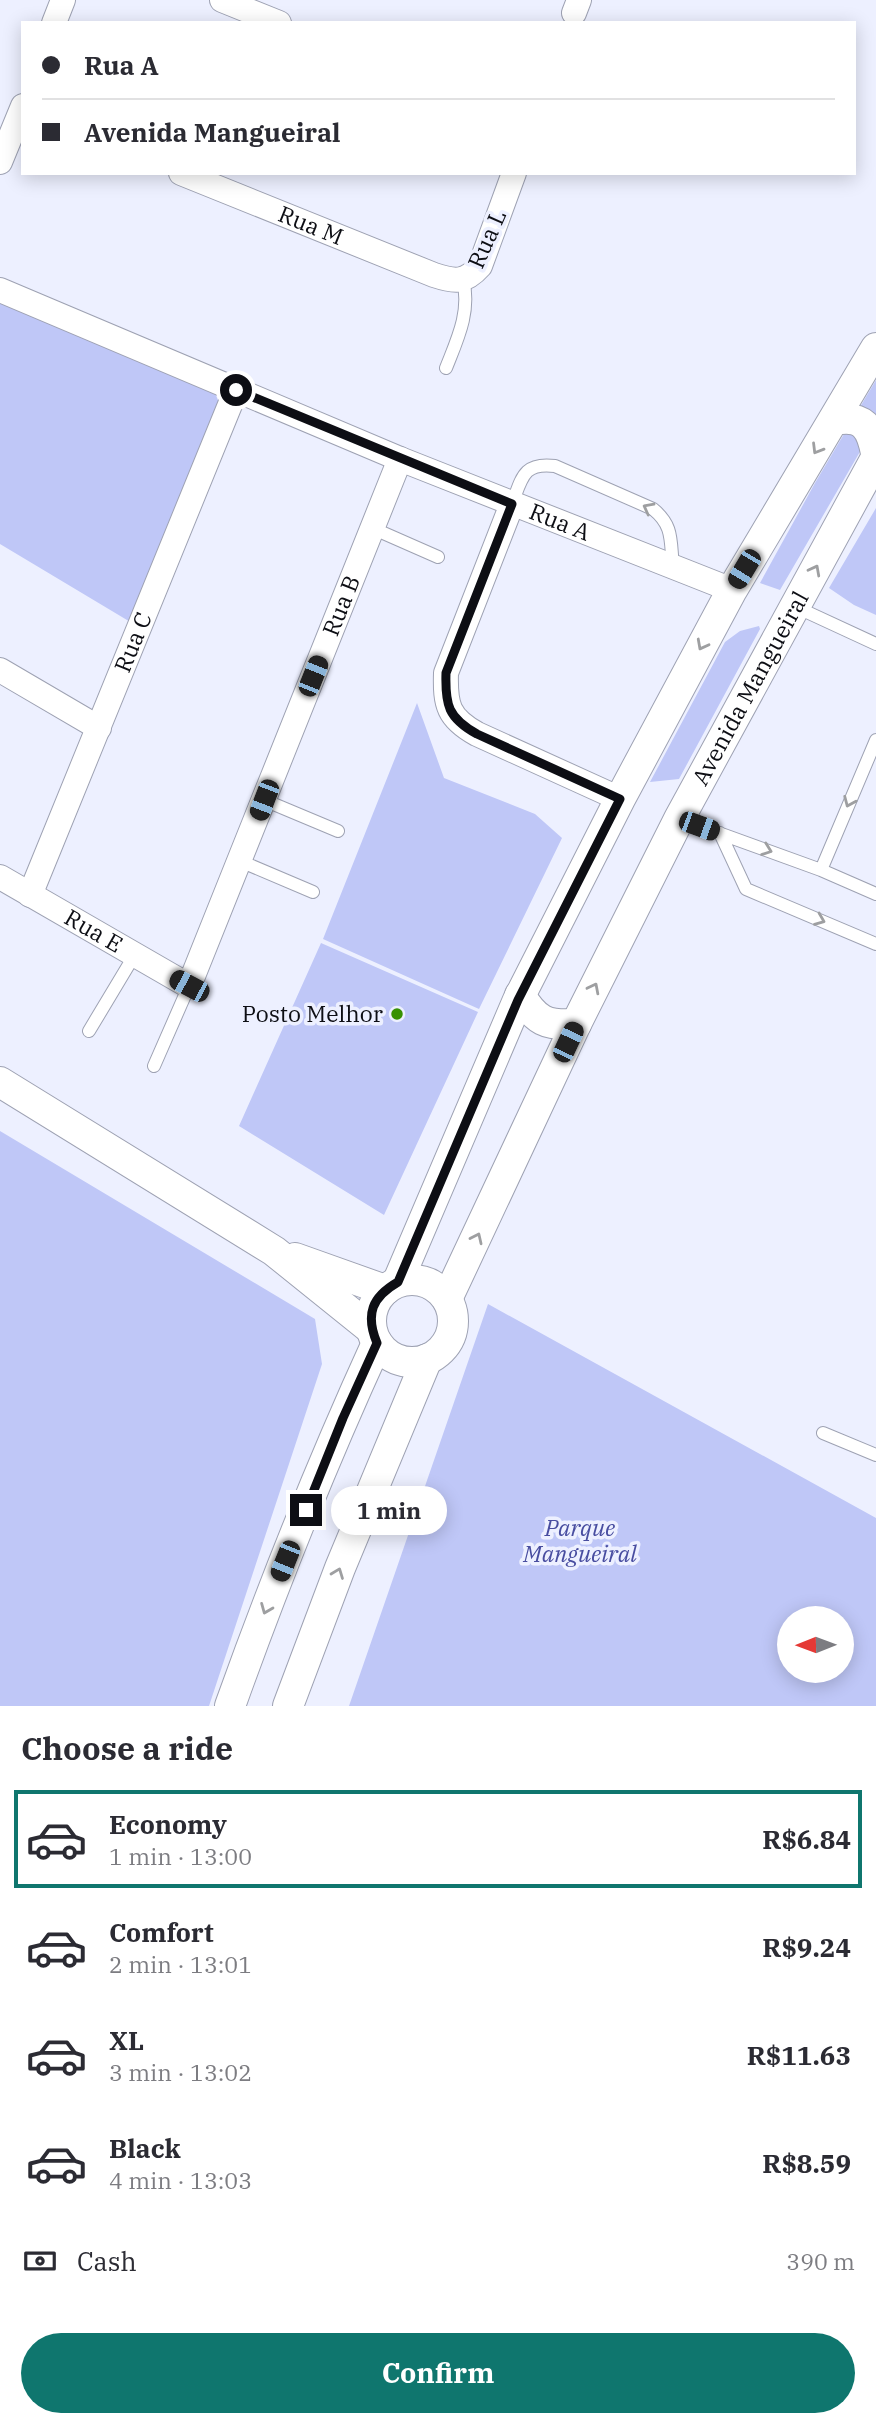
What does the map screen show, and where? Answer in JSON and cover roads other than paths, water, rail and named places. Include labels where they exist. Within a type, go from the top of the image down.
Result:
[{"type":"street","points":[[55,21],[63,0]]},
{"type":"street","points":[[222,0],[274,21]]},
{"type":"street","points":[[0,162],[21,110]]},
{"type":"street","name":"Rua M","points":[[186,175],[453,279]]},
{"type":"street","name":"Rua L","points":[[453,279],[472,275],[480,266],[513,175]]},
{"type":"street","name":"Rua A","points":[[0,290],[400,459],[732,590]]},
{"type":"street","points":[[230,1706],[374,1336],[371,1315],[376,1301],[391,1286],[520,995],[620,799],[732,590],[876,348]]},
{"type":"street","name":"Rua C","points":[[30,895],[236,390]]},
{"type":"street","points":[[835,419],[857,420],[867,427],[873,437],[876,456]]},
{"type":"street","name":"Avenida Mangueiral","points":[[447,1299],[576,1024],[679,819],[876,456]]},
{"type":"street","name":"Rua B","points":[[189,986],[400,459]]},
{"type":"street","points":[[512,504],[446,673],[445,694],[450,712],[459,725],[620,799]]},
{"type":"street","points":[[0,670],[99,728]]},
{"type":"street","name":"Rua E","points":[[0,877],[189,986]]},
{"type":"street","points":[[520,995],[535,1017],[559,1025],[576,1024]]},
{"type":"street","points":[[0,1082],[274,1251],[374,1336],[387,1353],[399,1360],[427,1360],[439,1352],[448,1340],[453,1327],[453,1313],[438,1288],[425,1281],[411,1279],[391,1286],[274,1251]]},
{"type":"street","points":[[288,1706],[340,1568],[427,1360]]},
{"type":"lane","points":[[446,368],[466,308],[467,293],[453,279]]},
{"type":"lane","points":[[512,504],[523,475],[533,467],[555,466],[653,509],[665,519],[669,528],[673,566]]},
{"type":"lane","points":[[372,528],[438,557]]},
{"type":"lane","points":[[796,607],[876,644]]},
{"type":"lane","points":[[821,870],[876,740]]},
{"type":"lane","points":[[264,800],[338,831]]},
{"type":"lane","points":[[679,819],[821,870],[876,894]]},
{"type":"lane","points":[[720,833],[746,889],[876,944]]},
{"type":"lane","points":[[240,861],[313,892]]},
{"type":"lane","points":[[89,1031],[134,956]]},
{"type":"lane","points":[[154,1066],[189,986]]},
{"type":"lane","points":[[823,1433],[876,1455]]},
{"type":"place","name":"Posto Melhor","points":[[397,1014]]},
{"type":"park label","name":"Parque Mangueiral","points":[[580,1541]]}]
